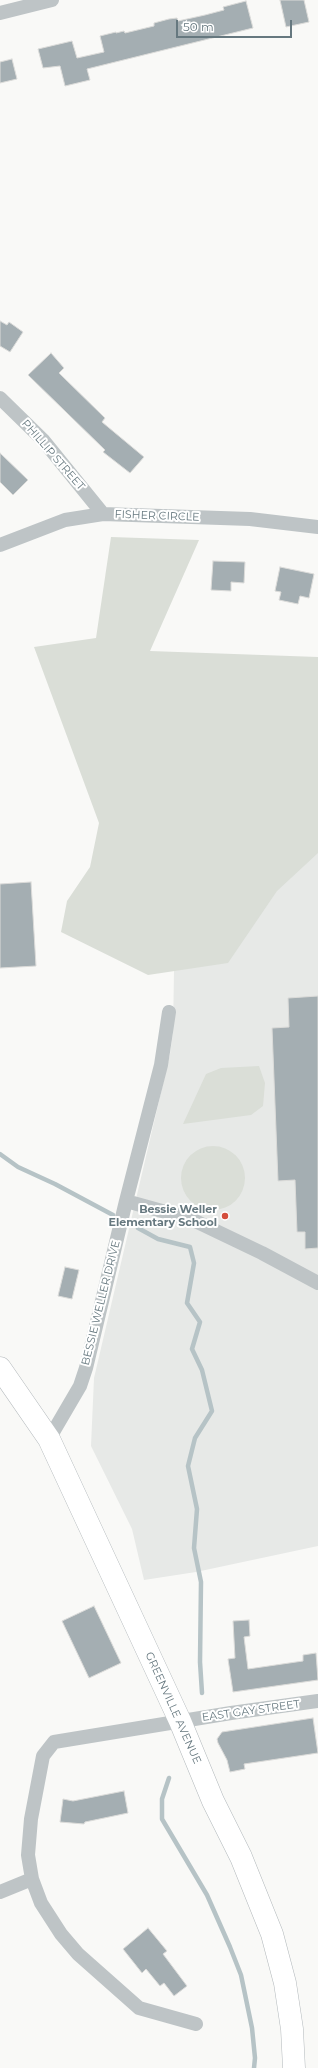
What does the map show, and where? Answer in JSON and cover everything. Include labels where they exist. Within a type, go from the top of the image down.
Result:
[{"type":"main road","name":"GREENVILLE AVENUE","points":[[0,1368],[49,1439],[180,1722],[213,1801],[240,1857],[272,1934],[285,1983],[292,2028],[294,2068]]},
{"type":"street","points":[[0,13],[52,0]]},
{"type":"street","name":"PHILLIP STREET","points":[[0,398],[43,440],[103,514]]},
{"type":"street","name":"FISHER CIRCLE","points":[[0,545],[65,520],[103,514],[250,519],[318,527]]},
{"type":"street","name":"BESSIE WELLER DRIVE","points":[[49,1439],[80,1386],[86,1368],[126,1201],[161,1065],[169,1012]]},
{"type":"street","points":[[126,1201],[191,1219],[262,1253],[318,1283]]},
{"type":"street","name":"EAST GAY STREET","points":[[32,1878],[28,1855],[31,1819],[43,1756],[46,1750],[54,1742],[318,1701]]},
{"type":"street","points":[[0,1892],[32,1878],[41,1903],[52,1920],[78,1954],[99,1974],[139,2008],[196,2024]]},
{"type":"shaded area","points":[[111,537],[199,540],[150,651],[318,657],[318,853],[277,891],[228,963],[148,975],[61,932],[67,901],[90,867],[99,823],[34,647],[96,638]]},
{"type":"shaded area","name":"Bessie Weller Elementary School","points":[[318,844],[318,1546],[196,1572],[144,1580],[132,1529],[91,1446],[94,1378],[170,1054],[173,1032],[176,848]]},
{"type":"shaded area","points":[[259,1066],[265,1083],[263,1106],[251,1115],[183,1124],[206,1074],[221,1068]]},
{"type":"shaded area","points":[[213,1146],[231,1152],[239,1160],[245,1178],[239,1196],[231,1204],[213,1210],[195,1204],[187,1196],[181,1178],[187,1160],[195,1152]]},
{"type":"building","points":[[280,0],[304,0],[309,22],[286,27]]},
{"type":"building","points":[[246,1],[253,28],[87,69],[90,80],[65,86],[60,66],[43,68],[38,49],[72,41],[77,58],[104,52],[100,36],[124,31],[125,33],[154,26],[154,23],[169,19],[177,18],[178,21],[205,15],[224,10],[223,7]]},
{"type":"building","points":[[12,59],[17,79],[0,83],[0,62]]},
{"type":"building","points":[[0,321],[7,325],[9,322],[23,332],[10,352],[0,346]]},
{"type":"building","points":[[51,353],[64,368],[59,373],[105,418],[102,422],[144,457],[130,473],[103,452],[105,450],[28,375]]},
{"type":"building","points":[[0,453],[28,480],[13,495],[0,482]]},
{"type":"building","points":[[213,561],[245,562],[244,583],[231,582],[231,591],[211,590]]},
{"type":"building","points":[[280,567],[314,574],[309,598],[300,596],[298,604],[279,600],[281,592],[275,591]]},
{"type":"building","points":[[31,882],[36,966],[0,968],[0,884]]},
{"type":"building","points":[[318,996],[318,1248],[305,1249],[305,1232],[297,1232],[295,1180],[278,1181],[272,1028],[289,1027],[288,998]]},
{"type":"building","points":[[65,1267],[79,1270],[72,1299],[58,1296]]},
{"type":"building","points":[[94,1606],[121,1663],[89,1678],[62,1621]]},
{"type":"building","points":[[249,1620],[250,1636],[244,1637],[248,1669],[303,1661],[303,1655],[316,1653],[318,1680],[233,1692],[228,1659],[235,1658],[233,1621]]},
{"type":"building","points":[[313,1718],[318,1753],[244,1764],[245,1769],[230,1772],[227,1760],[217,1739],[222,1732]]},
{"type":"building","points":[[124,1791],[128,1813],[85,1822],[84,1824],[60,1822],[63,1799],[73,1801]]},
{"type":"building","points":[[148,1928],[167,1951],[163,1954],[187,1986],[174,1996],[164,1983],[160,1986],[146,1969],[142,1973],[123,1949]]},
{"type":"waterway","points":[[0,1154],[18,1167],[55,1184],[113,1215]]},
{"type":"waterway","points":[[138,1228],[158,1239],[190,1247],[194,1263],[187,1303],[200,1322],[192,1349],[202,1370],[212,1411],[195,1438],[188,1466],[197,1509],[194,1548],[201,1582],[200,1662],[202,1693]]},
{"type":"waterway","points":[[169,1778],[162,1799],[162,1819],[207,1895],[241,1975],[252,2028],[255,2058],[254,2068]]},
{"type":"place","name":"Bessie Weller Elementary School","points":[[225,1216]]}]
